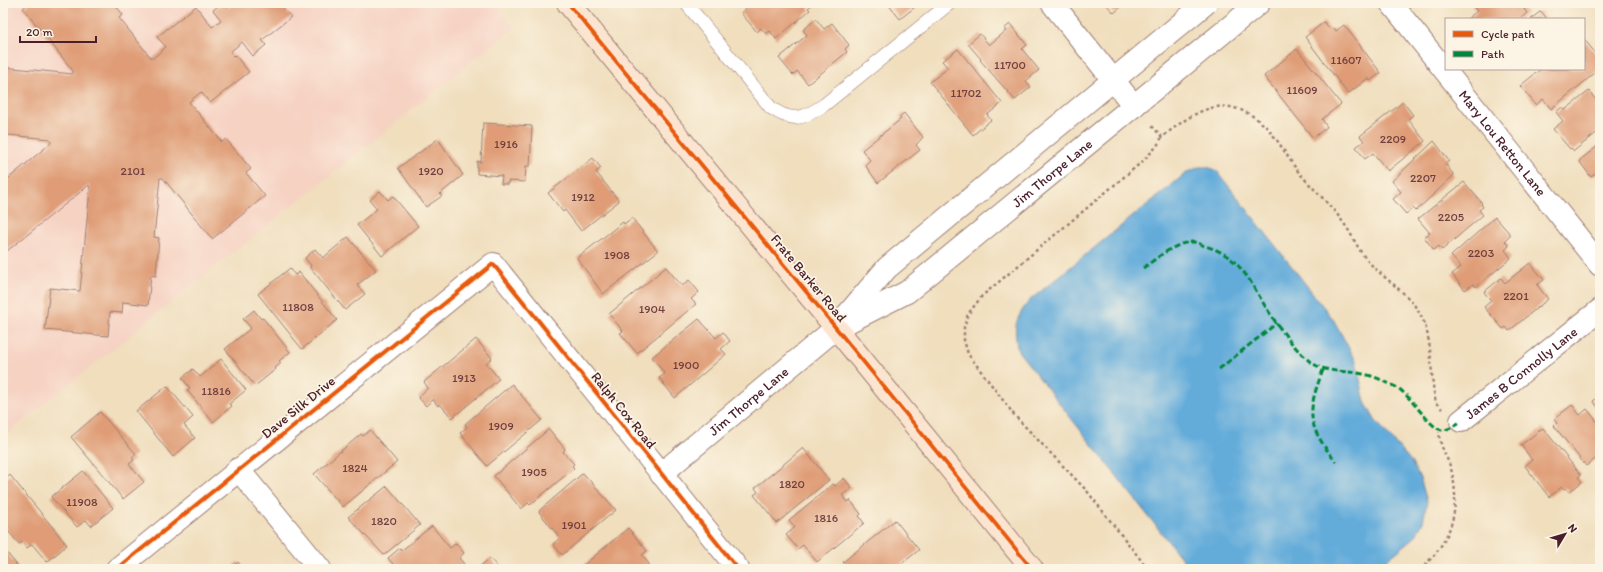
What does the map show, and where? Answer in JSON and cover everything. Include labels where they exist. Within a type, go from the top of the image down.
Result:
[{"type":"street","name":"Frate Barker Road","points":[[568,3],[836,328],[1032,569]]},
{"type":"street","points":[[1052,3],[1134,106]]},
{"type":"street","name":"Jim Thorpe Lane","points":[[661,474],[836,328],[888,268],[1206,3]]},
{"type":"street","name":"Jim Thorpe Lane","points":[[836,328],[907,292],[1259,3]]},
{"type":"street","name":"Mary Lou Retton Lane","points":[[1391,3],[1600,265]]},
{"type":"street","name":"Dave Silk Drive","points":[[117,569],[238,469],[493,264]]},
{"type":"street","name":"Ralph Cox Road","points":[[493,264],[738,569]]},
{"type":"street","name":"James B Connolly Lane","points":[[1454,415],[1600,310]]},
{"type":"street","points":[[238,469],[320,569]]},
{"type":"lane","points":[[686,3],[771,108],[782,116],[796,119],[810,114],[824,105],[950,3]]},
{"type":"path","points":[[1148,569],[1087,490],[1016,416],[976,366],[968,354],[964,340],[964,327],[968,314],[982,296],[1143,161],[1157,146],[1162,138],[1193,116],[1213,107],[1226,106],[1238,109],[1264,123],[1274,134],[1296,169],[1338,215],[1367,260],[1401,289],[1418,311],[1425,326],[1433,390],[1439,407],[1438,415]]},
{"type":"path","points":[[1152,126],[1162,138]]},
{"type":"path","points":[[1439,407],[1454,415]]},
{"type":"path","points":[[1420,569],[1430,561],[1444,544],[1453,523],[1456,501],[1452,471],[1439,441],[1438,429]]},
{"type":"shaded area","points":[[3,3],[494,3],[514,28],[3,437]]},
{"type":"water","points":[[1199,167],[1207,167],[1216,170],[1333,319],[1356,361],[1365,402],[1375,420],[1410,460],[1420,478],[1427,501],[1423,522],[1415,537],[1376,569],[1190,569],[1018,351],[1016,323],[1021,312],[1030,300],[1185,174]]},
{"type":"building","points":[[29,3],[114,3],[123,15],[119,18],[152,59],[166,47],[157,37],[196,6],[212,27],[221,20],[213,10],[222,3],[228,8],[234,3],[279,3],[291,17],[262,40],[266,45],[253,56],[242,42],[230,52],[234,56],[235,55],[249,72],[210,103],[201,92],[189,102],[222,142],[226,139],[251,169],[246,173],[265,196],[212,239],[163,178],[160,178],[154,237],[159,238],[156,276],[151,275],[148,305],[123,302],[122,313],[110,312],[108,336],[45,330],[50,288],[80,291],[90,189],[89,185],[7,251],[3,245],[3,183],[51,143],[50,139],[7,135],[7,140],[3,140],[3,67],[73,74],[73,71],[23,8]]},
{"type":"building","points":[[752,3],[814,3],[808,8],[810,10],[776,39],[770,31],[766,34],[761,28],[757,32],[741,13]]},
{"type":"building","points":[[887,3],[920,3],[900,19]]},
{"type":"building","points":[[1105,3],[1126,3],[1114,13]]},
{"type":"building","points":[[1475,3],[1527,3],[1529,5],[1524,9],[1527,13],[1521,18],[1468,18],[1477,11],[1472,5]]},
{"type":"building","points":[[1541,11],[1546,18],[1532,18]]},
{"type":"building","points":[[816,19],[824,29],[832,23],[849,45],[845,49],[847,52],[808,84],[797,71],[793,75],[779,58],[807,35],[803,30]]},
{"type":"building","points":[[1324,22],[1331,30],[1334,28],[1336,31],[1344,25],[1381,73],[1370,81],[1368,78],[1348,94],[1305,37]]},
{"type":"building","points":[[1010,24],[1027,45],[1022,49],[1039,70],[1026,81],[1031,87],[1015,100],[968,44],[980,34],[989,45],[1006,31],[1004,29]]},
{"type":"building","points":[[1585,40],[1600,59],[1600,69],[1551,109],[1543,99],[1536,105],[1520,86],[1540,70],[1585,70]]},
{"type":"building","points":[[958,49],[1002,103],[987,115],[991,120],[973,135],[930,82],[948,68],[942,61]]},
{"type":"building","points":[[1297,49],[1341,104],[1322,119],[1327,127],[1313,138],[1264,76]]},
{"type":"building","points":[[1589,91],[1600,105],[1600,130],[1574,151],[1571,148],[1570,149],[1553,129],[1563,121],[1556,112],[1562,107],[1565,110]]},
{"type":"building","points":[[1403,102],[1413,115],[1408,119],[1425,141],[1388,171],[1373,153],[1365,159],[1356,147],[1364,141],[1360,136]]},
{"type":"building","points":[[904,113],[923,137],[916,145],[920,150],[878,183],[865,165],[870,160],[862,150],[901,119],[899,117]]},
{"type":"building","points":[[483,123],[532,126],[530,166],[526,166],[525,182],[508,181],[508,184],[501,184],[502,176],[477,174],[477,161],[481,162]]},
{"type":"building","points":[[438,139],[463,175],[440,194],[442,196],[426,207],[398,168]]},
{"type":"building","points":[[1434,141],[1449,161],[1445,164],[1454,175],[1416,211],[1413,208],[1406,214],[1393,199],[1401,192],[1392,181]]},
{"type":"building","points":[[1600,144],[1600,178],[1596,173],[1591,177],[1579,161]]},
{"type":"building","points":[[593,158],[601,168],[596,172],[619,201],[581,231],[565,210],[563,212],[548,193]]},
{"type":"building","points":[[1464,182],[1482,203],[1481,204],[1483,207],[1479,210],[1483,215],[1442,250],[1439,246],[1434,250],[1424,237],[1430,233],[1418,219]]},
{"type":"building","points":[[380,191],[388,200],[393,196],[418,226],[382,256],[357,225],[377,209],[370,200]]},
{"type":"building","points":[[1495,217],[1511,235],[1505,241],[1509,246],[1505,250],[1511,258],[1476,287],[1473,284],[1465,290],[1452,274],[1461,267],[1451,256]]},
{"type":"building","points":[[632,218],[658,251],[603,294],[577,258],[623,222],[624,224]]},
{"type":"building","points":[[348,237],[376,270],[357,285],[365,294],[345,310],[310,267],[311,266],[305,258],[315,249],[323,258]]},
{"type":"building","points":[[1530,263],[1544,280],[1537,285],[1548,299],[1509,331],[1506,327],[1503,329],[1484,307],[1491,301],[1484,292],[1501,278],[1505,283]]},
{"type":"building","points":[[666,267],[682,286],[689,280],[699,292],[691,299],[696,304],[637,353],[620,333],[623,331],[609,314]]},
{"type":"building","points":[[290,268],[295,275],[299,272],[337,320],[302,349],[258,294]]},
{"type":"building","points":[[254,310],[261,319],[263,318],[290,352],[279,361],[281,363],[275,368],[276,369],[255,386],[225,349],[251,328],[243,319]]},
{"type":"building","points":[[699,319],[716,338],[723,332],[730,341],[721,349],[726,354],[675,398],[659,378],[665,374],[652,357]]},
{"type":"building","points":[[476,339],[492,358],[486,363],[499,379],[452,418],[440,404],[438,406],[433,399],[426,406],[418,397],[428,388],[424,382]]},
{"type":"building","points":[[221,359],[246,390],[229,404],[232,406],[213,422],[187,390],[190,388],[182,378],[193,369],[200,377]]},
{"type":"building","points":[[1600,382],[1600,394],[1594,386]]},
{"type":"building","points":[[512,384],[542,420],[487,466],[460,433],[467,427],[465,424]]},
{"type":"building","points":[[167,386],[193,417],[184,425],[195,438],[173,457],[136,411]]},
{"type":"building","points":[[1600,396],[1600,410],[1593,401]]},
{"type":"building","points":[[1572,405],[1580,415],[1587,409],[1600,425],[1600,460],[1598,457],[1586,466],[1554,426],[1557,423],[1554,419]]},
{"type":"building","points":[[100,412],[136,454],[132,457],[134,460],[129,464],[144,482],[123,499],[71,437]]},
{"type":"building","points":[[1543,428],[1581,475],[1578,477],[1582,482],[1569,492],[1566,488],[1564,489],[1562,487],[1549,497],[1525,466],[1532,460],[1521,445]]},
{"type":"building","points":[[549,429],[565,449],[563,452],[574,464],[572,466],[574,468],[530,505],[528,503],[521,509],[494,476]]},
{"type":"building","points":[[370,430],[397,462],[343,507],[314,474],[361,434],[363,436]]},
{"type":"building","points":[[803,448],[829,480],[777,523],[754,495],[758,492],[755,488]]},
{"type":"building","points":[[83,471],[113,508],[91,526],[86,520],[77,527],[51,497]]},
{"type":"building","points":[[583,473],[616,510],[562,555],[553,544],[560,538],[539,512]]},
{"type":"building","points":[[10,475],[67,545],[47,562],[32,544],[27,548],[22,542],[19,544],[3,525],[3,481]]},
{"type":"building","points":[[844,478],[852,488],[842,495],[848,502],[850,500],[861,514],[859,516],[864,523],[817,562],[803,545],[798,549],[786,535],[795,527],[789,520],[833,484],[835,486]]},
{"type":"building","points":[[387,486],[420,525],[384,555],[348,517]]},
{"type":"building","points":[[895,520],[919,550],[895,569],[849,569],[843,562]]},
{"type":"building","points":[[432,526],[450,548],[456,543],[464,553],[459,558],[464,564],[458,569],[397,569],[388,558],[400,548],[402,550]]},
{"type":"building","points":[[628,528],[647,551],[642,555],[649,564],[643,569],[579,569]]},
{"type":"building","points":[[3,548],[20,569],[3,569]]},
{"type":"building","points":[[490,558],[499,569],[477,569]]},
{"type":"building","points":[[238,562],[244,569],[230,569]]},
{"type":"marked path","points":[[1143,268],[1166,252],[1186,243],[1196,242],[1216,250],[1226,255],[1241,269],[1254,286],[1265,306],[1283,332],[1298,351],[1311,362],[1325,369],[1372,376],[1396,387],[1402,391],[1432,424],[1442,430],[1455,426],[1461,421]]},
{"type":"marked path","points":[[1219,369],[1277,323]]},
{"type":"marked path","points":[[1323,370],[1314,398],[1312,419],[1319,438],[1336,462]]},
{"type":"cycle path","points":[[568,3],[836,328],[1032,569]]},
{"type":"cycle path","points":[[117,569],[493,264],[738,569]]}]
